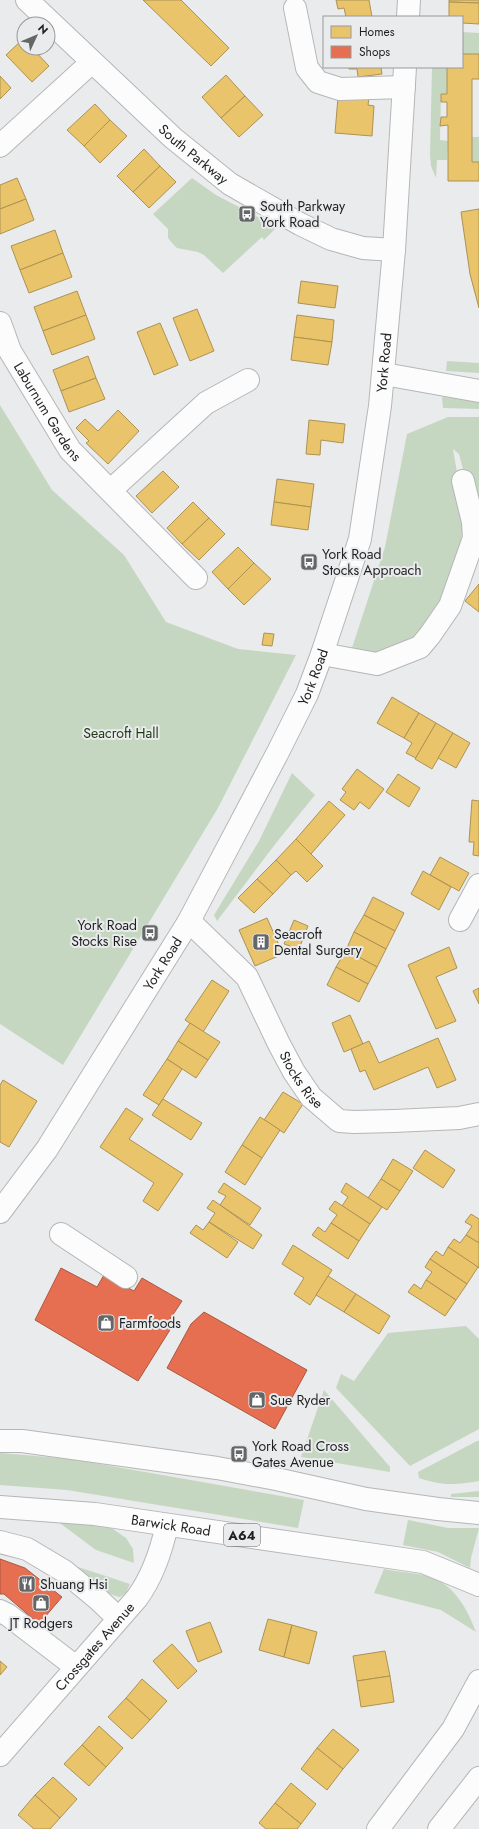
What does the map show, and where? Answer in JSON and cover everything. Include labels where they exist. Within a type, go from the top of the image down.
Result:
[{"type":"main road","name":"South Parkway","points":[[27,0],[173,138],[230,184],[300,224],[331,239],[363,248],[394,250]]},
{"type":"main road","points":[[408,16],[409,0]]},
{"type":"main road","points":[[295,8],[307,68],[318,82],[340,89],[404,77]]},
{"type":"main road","points":[[0,146],[92,62]]},
{"type":"main road","name":"York Road","points":[[0,1212],[47,1149],[189,921],[281,746],[306,694],[322,654],[360,539],[384,374],[394,250],[404,77]]},
{"type":"main road","name":"Laburnum Gardens","points":[[0,323],[10,351],[70,450],[196,578]]},
{"type":"main road","points":[[384,374],[479,391]]},
{"type":"main road","points":[[111,490],[206,403],[248,380]]},
{"type":"main road","points":[[322,654],[377,664],[420,647],[430,635],[450,606],[474,538],[473,522],[463,481]]},
{"type":"main road","points":[[460,920],[479,885]]},
{"type":"main road","name":"Stocks Rise","points":[[189,921],[247,977],[294,1072],[311,1097],[339,1121],[394,1122],[460,1118],[479,1114]]},
{"type":"main road","points":[[61,1234],[126,1278]]},
{"type":"main road","points":[[0,1442],[22,1441],[217,1468],[276,1479],[366,1499],[479,1513]]},
{"type":"main road","name":"Barwick Road","points":[[0,1506],[95,1514],[304,1543],[423,1562],[479,1585]]},
{"type":"main road","name":"Crossgates Avenue","points":[[0,1755],[137,1598],[148,1583],[156,1564],[167,1525]]},
{"type":"main road","points":[[0,1542],[27,1549],[64,1571],[98,1599],[118,1618]]},
{"type":"main road","points":[[0,1610],[76,1667]]},
{"type":"main road","points":[[378,1829],[453,1729],[479,1681]]},
{"type":"main road","points":[[439,1829],[479,1778]]},
{"type":"green space","points":[[463,32],[479,33],[479,54],[463,54]]},
{"type":"green space","points":[[432,68],[447,68],[447,94],[441,94],[440,140],[448,141],[447,160],[437,160],[436,178],[431,166]]},
{"type":"green space","points":[[472,137],[479,137],[479,162],[472,162]]},
{"type":"green space","points":[[192,178],[216,195],[277,227],[264,240],[262,237],[223,273],[204,255],[198,252],[177,248],[168,238],[168,229],[153,214]]},
{"type":"green space","points":[[447,361],[479,363],[479,373],[446,371]]},
{"type":"green space","points":[[442,397],[479,400],[479,409],[443,408]]},
{"type":"green space","name":"Seacroft Hall","points":[[0,405],[52,490],[124,555],[166,622],[238,649],[296,655],[218,808],[63,1065],[0,1024]]},
{"type":"green space","points":[[448,417],[479,417],[479,503],[466,481],[459,454],[453,449],[460,490],[463,522],[460,553],[453,583],[418,634],[396,652],[350,654],[385,547],[407,434]]},
{"type":"green space","points":[[292,773],[315,795],[276,843],[217,921],[214,915],[259,841]]},
{"type":"green space","points":[[466,1326],[479,1339],[479,1429],[410,1466],[336,1388],[341,1374],[354,1381],[388,1333]]},
{"type":"green space","points":[[324,1390],[390,1467],[390,1472],[301,1457]]},
{"type":"green space","points":[[479,1441],[479,1481],[449,1484],[419,1478],[418,1472]]},
{"type":"green space","points":[[0,1453],[71,1459],[304,1500],[298,1528],[67,1490],[0,1485]]},
{"type":"green space","points":[[479,1491],[479,1497],[451,1497],[451,1494]]},
{"type":"green space","points":[[408,1520],[448,1528],[479,1528],[471,1558],[470,1568],[438,1552],[403,1545]]},
{"type":"green space","points":[[57,1521],[110,1527],[126,1538],[133,1549],[134,1563],[96,1550]]},
{"type":"green space","points":[[75,1566],[130,1584],[126,1593],[120,1597],[102,1589]]},
{"type":"green space","points":[[384,1569],[423,1575],[441,1582],[460,1600],[476,1632],[441,1610],[374,1593]]},
{"type":"building: Homes","points":[[143,0],[181,0],[229,48],[211,66]]},
{"type":"building: Homes","points":[[336,0],[369,0],[372,16],[346,16],[344,8],[338,9]]},
{"type":"building: Homes","points":[[449,0],[479,0],[479,3],[449,2]]},
{"type":"building: Homes","points":[[449,2],[479,3],[479,24],[463,23],[463,16],[449,16]]},
{"type":"building: Homes","points":[[16,46],[16,56],[40,56],[49,66],[32,82],[6,55]]},
{"type":"building: Homes","points":[[463,54],[479,54],[479,79],[472,79],[472,162],[479,162],[479,181],[448,181],[448,125],[440,126],[441,117],[447,117],[447,102],[441,102],[441,94],[447,94],[447,68],[463,68]]},
{"type":"building: Homes","points":[[381,68],[382,74],[358,77],[357,69],[349,69]]},
{"type":"building: Homes","points":[[226,75],[245,96],[221,118],[202,97]]},
{"type":"building: Homes","points":[[0,76],[11,88],[0,99]]},
{"type":"building: Homes","points":[[370,91],[368,105],[374,106],[372,136],[335,133],[338,97]]},
{"type":"building: Homes","points":[[245,96],[263,115],[239,137],[221,118]]},
{"type":"building: Homes","points":[[95,104],[110,120],[84,146],[67,130]]},
{"type":"building: Homes","points":[[110,120],[127,136],[100,163],[84,146]]},
{"type":"building: Homes","points":[[144,149],[160,166],[133,192],[117,176]]},
{"type":"building: Homes","points":[[160,166],[176,182],[149,208],[133,192]]},
{"type":"building: Homes","points":[[17,178],[26,199],[0,209],[0,185]]},
{"type":"building: Homes","points":[[26,199],[34,220],[0,234],[0,209]]},
{"type":"building: Homes","points":[[479,209],[479,308],[470,274],[461,212]]},
{"type":"building: Homes","points":[[55,230],[63,253],[20,270],[11,246]]},
{"type":"building: Homes","points":[[63,253],[72,277],[29,293],[20,270]]},
{"type":"building: Homes","points":[[301,281],[338,286],[335,308],[298,303]]},
{"type":"building: Homes","points":[[77,291],[86,315],[43,331],[34,307]]},
{"type":"building: Homes","points":[[197,309],[214,351],[190,361],[173,318]]},
{"type":"building: Homes","points":[[86,315],[95,339],[52,355],[43,331]]},
{"type":"building: Homes","points":[[297,315],[334,320],[332,342],[294,337]]},
{"type":"building: Homes","points":[[160,323],[178,365],[154,375],[137,332]]},
{"type":"building: Homes","points":[[294,337],[332,342],[328,365],[291,360]]},
{"type":"building: Homes","points":[[88,356],[96,378],[61,391],[53,370]]},
{"type":"building: Homes","points":[[96,378],[105,399],[69,412],[61,391]]},
{"type":"building: Homes","points":[[118,410],[139,431],[108,464],[86,443],[89,441],[76,428],[85,419],[98,431]]},
{"type":"building: Homes","points":[[309,420],[345,424],[343,443],[321,440],[320,455],[306,454]]},
{"type":"building: Homes","points":[[163,471],[179,487],[152,513],[136,496]]},
{"type":"building: Homes","points":[[277,479],[314,484],[311,507],[274,502]]},
{"type":"building: Homes","points":[[193,502],[209,518],[182,544],[167,528]]},
{"type":"building: Homes","points":[[274,502],[311,507],[308,530],[271,525]]},
{"type":"building: Homes","points":[[209,518],[225,534],[199,560],[182,544]]},
{"type":"building: Homes","points":[[238,547],[254,563],[228,589],[212,572]]},
{"type":"building: Homes","points":[[254,563],[271,579],[244,605],[228,589]]},
{"type":"building: Homes","points":[[479,584],[479,612],[465,601]]},
{"type":"building: Homes","points":[[264,633],[274,634],[272,646],[262,645]]},
{"type":"building: Homes","points":[[392,697],[419,713],[404,738],[377,723]]},
{"type":"building: Homes","points":[[419,713],[436,723],[416,758],[406,753],[412,743],[404,738]]},
{"type":"building: Homes","points":[[436,723],[453,733],[432,769],[415,759]]},
{"type":"building: Homes","points":[[453,733],[470,743],[456,768],[438,758]]},
{"type":"building: Homes","points":[[357,769],[384,789],[369,809],[360,802],[354,810],[340,800],[346,792],[342,789]]},
{"type":"building: Homes","points":[[398,774],[420,788],[409,807],[386,792]]},
{"type":"building: Homes","points":[[472,800],[479,801],[479,856],[473,855],[474,842],[469,842]]},
{"type":"building: Homes","points":[[329,801],[345,815],[311,854],[296,839]]},
{"type":"building: Homes","points":[[296,839],[323,866],[307,882],[296,871],[291,875],[276,860]]},
{"type":"building: Homes","points":[[440,857],[469,873],[459,891],[430,875]]},
{"type":"building: Homes","points":[[276,860],[291,875],[273,894],[257,879]]},
{"type":"building: Homes","points":[[423,871],[451,887],[439,910],[411,894]]},
{"type":"building: Homes","points":[[257,879],[273,894],[254,913],[238,898]]},
{"type":"building: Homes","points":[[373,897],[404,913],[395,931],[364,915]]},
{"type":"building: Homes","points":[[364,915],[395,931],[386,949],[354,932]]},
{"type":"building: Homes","name":"Seacroft Dental Surgery","points":[[267,918],[283,954],[255,966],[239,930]]},
{"type":"building: Homes","points":[[294,920],[308,926],[299,949],[284,944]]},
{"type":"building: Homes","points":[[354,932],[386,949],[377,967],[346,950]]},
{"type":"building: Homes","points":[[449,947],[457,968],[436,977],[456,1021],[436,1029],[408,965]]},
{"type":"building: Homes","points":[[346,950],[377,967],[368,984],[336,967]]},
{"type":"building: Homes","points":[[336,967],[368,984],[359,1002],[327,985]]},
{"type":"building: Homes","points":[[212,980],[229,991],[203,1032],[185,1020]]},
{"type":"building: Homes","points":[[479,988],[479,1004],[473,991]]},
{"type":"building: Homes","points":[[350,1015],[363,1044],[344,1052],[332,1023]]},
{"type":"building: Homes","points":[[190,1023],[220,1042],[208,1060],[178,1041]]},
{"type":"building: Homes","points":[[438,1038],[456,1080],[437,1088],[428,1067],[374,1090],[365,1070],[360,1072],[351,1049],[369,1041],[379,1063]]},
{"type":"building: Homes","points":[[178,1041],[208,1060],[196,1078],[167,1059]]},
{"type":"building: Homes","points":[[167,1059],[182,1069],[159,1105],[143,1095]]},
{"type":"building: Homes","points":[[3,1080],[37,1101],[9,1147],[0,1142],[0,1085]]},
{"type":"building: Homes","points":[[283,1092],[303,1104],[284,1133],[264,1120]]},
{"type":"building: Homes","points":[[163,1099],[202,1123],[191,1140],[152,1115]]},
{"type":"building: Homes","points":[[126,1108],[143,1119],[129,1139],[183,1174],[158,1211],[143,1201],[154,1183],[100,1147]]},
{"type":"building: Homes","points":[[260,1117],[280,1130],[262,1158],[242,1145]]},
{"type":"building: Homes","points":[[242,1145],[262,1158],[245,1185],[225,1172]]},
{"type":"building: Homes","points":[[425,1150],[455,1170],[443,1188],[413,1168]]},
{"type":"building: Homes","points":[[393,1159],[413,1171],[400,1191],[381,1179]]},
{"type":"building: Homes","points":[[381,1179],[400,1191],[387,1210],[368,1198]]},
{"type":"building: Homes","points":[[224,1183],[261,1208],[250,1225],[220,1205],[226,1196],[218,1192]]},
{"type":"building: Homes","points":[[346,1183],[382,1207],[370,1224],[342,1206],[348,1197],[341,1192]]},
{"type":"building: Homes","points":[[213,1200],[262,1235],[253,1249],[209,1222],[215,1213],[207,1208]]},
{"type":"building: Homes","points":[[335,1201],[370,1224],[359,1241],[331,1223],[337,1215],[329,1209]]},
{"type":"building: Homes","points":[[471,1214],[479,1219],[479,1243],[466,1235],[472,1226],[465,1222]]},
{"type":"building: Homes","points":[[209,1222],[238,1242],[227,1258],[190,1233],[196,1225],[203,1230]]},
{"type":"building: Homes","points":[[331,1223],[359,1241],[348,1259],[312,1235],[318,1227],[325,1232]]},
{"type":"building: Homes","points":[[466,1235],[479,1243],[479,1268],[448,1247],[454,1239],[460,1243]]},
{"type":"building: Homes","points":[[293,1245],[332,1270],[310,1305],[294,1294],[304,1278],[282,1264]]},
{"type":"building: Homes","points":[[448,1247],[478,1267],[467,1284],[430,1259],[436,1251],[443,1256]]},
{"type":"building: Homes","points":[[430,1259],[467,1284],[456,1300],[426,1280],[432,1272],[425,1267]]},
{"type":"building: Homes","points":[[328,1276],[356,1294],[344,1312],[316,1295]]},
{"type":"building: Homes","points":[[426,1280],[456,1300],[445,1316],[408,1292],[414,1284],[421,1289]]},
{"type":"building: Homes","points":[[356,1294],[390,1316],[379,1334],[344,1312]]},
{"type":"building: Homes","points":[[268,1619],[292,1625],[284,1657],[259,1650]]},
{"type":"building: Homes","points":[[210,1622],[222,1652],[198,1662],[186,1631]]},
{"type":"building: Homes","points":[[292,1625],[317,1632],[309,1664],[284,1657]]},
{"type":"building: Homes","points":[[172,1644],[197,1671],[178,1689],[153,1661]]},
{"type":"building: Homes","points":[[385,1651],[390,1676],[357,1681],[353,1656]]},
{"type":"building: Homes","points":[[0,1661],[7,1667],[0,1675]]},
{"type":"building: Homes","points":[[390,1676],[394,1702],[361,1707],[357,1681]]},
{"type":"building: Homes","points":[[142,1679],[167,1701],[150,1720],[126,1698]]},
{"type":"building: Homes","points":[[126,1698],[150,1720],[132,1739],[108,1717]]},
{"type":"building: Homes","points":[[99,1726],[123,1748],[106,1767],[82,1745]]},
{"type":"building: Homes","points":[[333,1729],[359,1750],[343,1769],[317,1748]]},
{"type":"building: Homes","points":[[82,1745],[106,1767],[89,1786],[64,1764]]},
{"type":"building: Homes","points":[[317,1748],[343,1769],[327,1790],[301,1769]]},
{"type":"building: Homes","points":[[53,1777],[77,1799],[60,1818],[35,1795]]},
{"type":"building: Homes","points":[[291,1783],[316,1804],[301,1824],[275,1803]]},
{"type":"building: Homes","points":[[35,1795],[60,1818],[50,1829],[34,1829],[18,1815]]},
{"type":"building: Homes","points":[[275,1803],[301,1824],[297,1829],[266,1829],[259,1823]]},
{"type":"building: Shops","name":"Farmfoods","points":[[61,1268],[97,1287],[104,1275],[134,1291],[142,1278],[182,1301],[168,1322],[173,1325],[138,1381],[35,1320]]},
{"type":"building: Shops","name":"Sue Ryder","points":[[204,1312],[307,1370],[275,1429],[167,1368],[191,1324]]},
{"type":"building: Shops","points":[[0,1559],[25,1568],[62,1597],[39,1624],[4,1594],[0,1594]]},
{"type":"place","name":"South Parkway York Road","points":[[247,214]]},
{"type":"place","name":"York Road Stocks Approach","points":[[309,562]]},
{"type":"place","name":"York Road Stocks Rise","points":[[150,933]]},
{"type":"place","name":"Seacroft Dental Surgery","points":[[261,942]]},
{"type":"place","name":"Farmfoods","points":[[106,1323]]},
{"type":"place","name":"Sue Ryder","points":[[257,1400]]},
{"type":"place","name":"York Road Cross Gates Avenue","points":[[239,1454]]},
{"type":"place","name":"Shuang Hsi","points":[[27,1584]]},
{"type":"place","name":"JT Rodgers","points":[[41,1603]]}]
